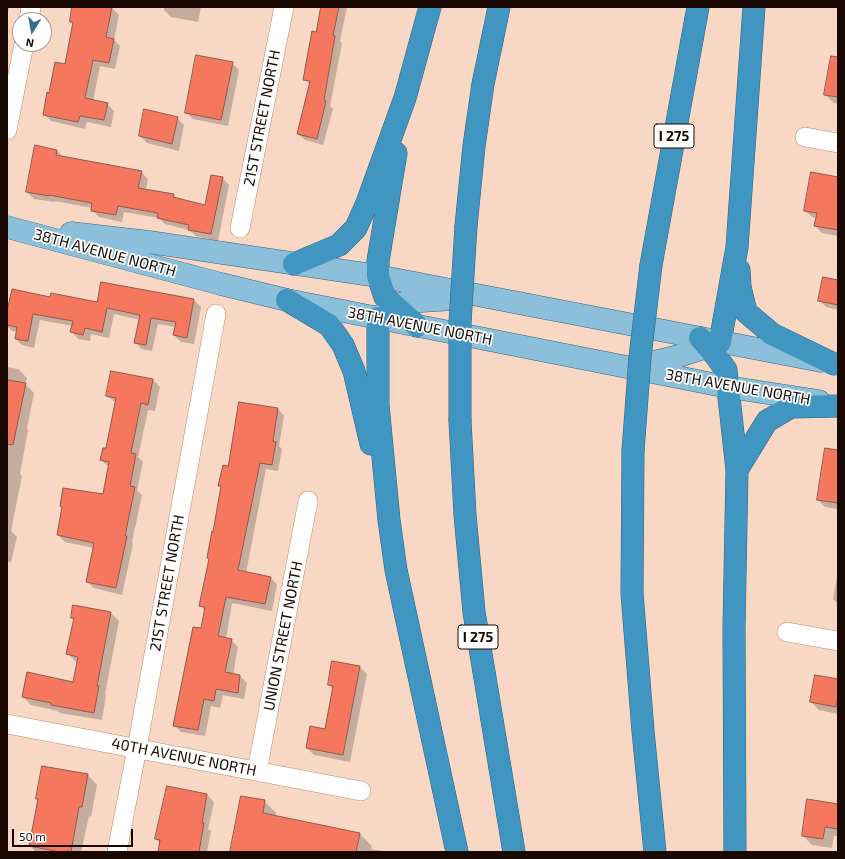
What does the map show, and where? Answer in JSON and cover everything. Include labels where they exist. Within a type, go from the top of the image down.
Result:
[{"type":"highway","points":[[294,264],[339,245],[356,228],[367,203],[405,98],[430,7]]},
{"type":"highway","name":"I 275","points":[[499,7],[483,84],[475,138],[466,226],[460,323],[460,421],[465,515],[474,612],[514,852]]},
{"type":"highway","name":"I 275","points":[[655,852],[643,731],[632,593],[634,451],[640,357],[651,265],[698,7]]},
{"type":"highway","points":[[754,7],[737,247],[740,287],[746,312],[772,334],[836,364]]},
{"type":"highway","points":[[405,98],[378,261],[378,276],[385,297],[386,312],[378,406],[396,570],[457,852]]},
{"type":"highway","points":[[735,852],[734,627],[737,470],[726,370],[709,342],[737,247]]},
{"type":"highway","points":[[287,300],[330,325],[344,345],[354,371],[390,520]]},
{"type":"highway","points":[[737,470],[767,421],[791,408],[838,405]]},
{"type":"main road","name":"38TH AVENUE NORTH","points":[[7,226],[149,242],[378,276],[709,342],[836,364]]},
{"type":"main road","name":"38TH AVENUE NORTH","points":[[7,226],[221,284],[287,300],[386,312],[417,326],[728,387],[838,405]]},
{"type":"main road","points":[[386,312],[406,302],[439,299],[495,299]]},
{"type":"main road","points":[[628,368],[679,356],[709,342]]},
{"type":"street","name":"21ST STREET NORTH","points":[[240,228],[284,7]]},
{"type":"street","points":[[7,130],[22,52]]},
{"type":"street","points":[[805,137],[838,143]]},
{"type":"street","name":"21ST STREET NORTH","points":[[117,852],[216,314]]},
{"type":"street","name":"UNION STREET NORTH","points":[[257,771],[308,501]]},
{"type":"street","points":[[787,632],[838,641]]},
{"type":"street","name":"40TH AVENUE NORTH","points":[[7,724],[361,791]]},
{"type":"building","points":[[72,7],[112,7],[106,37],[114,39],[109,63],[93,60],[85,98],[108,103],[104,120],[80,116],[78,122],[43,115],[55,62],[65,64],[73,22],[70,22]]},
{"type":"building","points":[[321,7],[339,7],[333,35],[335,36],[324,100],[326,101],[317,139],[297,134],[310,81],[303,80],[312,31],[316,32]]},
{"type":"building","points":[[196,55],[233,62],[221,120],[185,113]]},
{"type":"building","points":[[831,56],[838,57],[838,97],[824,95]]},
{"type":"building","points":[[144,109],[178,117],[172,144],[139,136]]},
{"type":"building","points":[[35,145],[57,150],[56,155],[142,171],[138,188],[174,194],[173,197],[205,205],[211,175],[223,177],[211,234],[188,230],[189,225],[157,218],[158,213],[118,206],[116,215],[91,211],[92,203],[26,192]]},
{"type":"building","points":[[811,172],[838,177],[838,230],[814,226],[817,213],[804,211]]},
{"type":"building","points":[[823,277],[838,280],[838,305],[818,301]]},
{"type":"building","points":[[101,282],[194,299],[187,338],[173,335],[176,322],[151,318],[146,345],[134,343],[140,315],[107,308],[102,332],[85,328],[83,335],[70,332],[73,321],[33,314],[28,341],[15,339],[17,327],[7,325],[7,311],[12,289],[50,297],[51,293],[97,302]]},
{"type":"building","points":[[111,371],[153,379],[148,405],[141,403],[131,453],[136,454],[130,486],[135,487],[116,588],[86,582],[94,543],[57,535],[62,507],[60,506],[63,488],[103,494],[109,462],[100,460],[103,448],[106,448],[116,398],[106,396]]},
{"type":"building","points":[[7,380],[26,383],[13,445],[7,444]]},
{"type":"building","points":[[239,402],[278,408],[273,441],[276,442],[272,465],[260,463],[238,570],[271,577],[265,604],[226,597],[218,636],[232,639],[225,672],[240,675],[238,693],[216,689],[214,701],[204,699],[198,730],[173,726],[193,627],[201,628],[205,607],[199,606],[209,559],[207,558],[221,486],[218,486],[223,465],[228,466]]},
{"type":"building","points":[[825,448],[838,450],[838,503],[817,500]]},
{"type":"building","points":[[73,605],[111,612],[97,686],[99,686],[94,713],[51,705],[51,703],[22,697],[27,672],[73,682],[78,657],[66,654],[74,618],[71,618]]},
{"type":"building","points":[[332,661],[360,666],[343,755],[306,748],[310,726],[325,729],[333,686],[328,685]]},
{"type":"building","points":[[815,675],[838,679],[836,707],[810,702]]},
{"type":"building","points":[[42,766],[88,774],[82,807],[79,807],[71,852],[60,852],[29,846],[38,799],[36,799]]},
{"type":"building","points":[[167,786],[207,794],[199,852],[158,852],[160,840],[155,839]]},
{"type":"building","points":[[241,796],[265,800],[263,813],[360,833],[356,852],[230,852]]},
{"type":"building","points":[[807,799],[838,804],[838,829],[825,827],[823,839],[802,836]]}]
